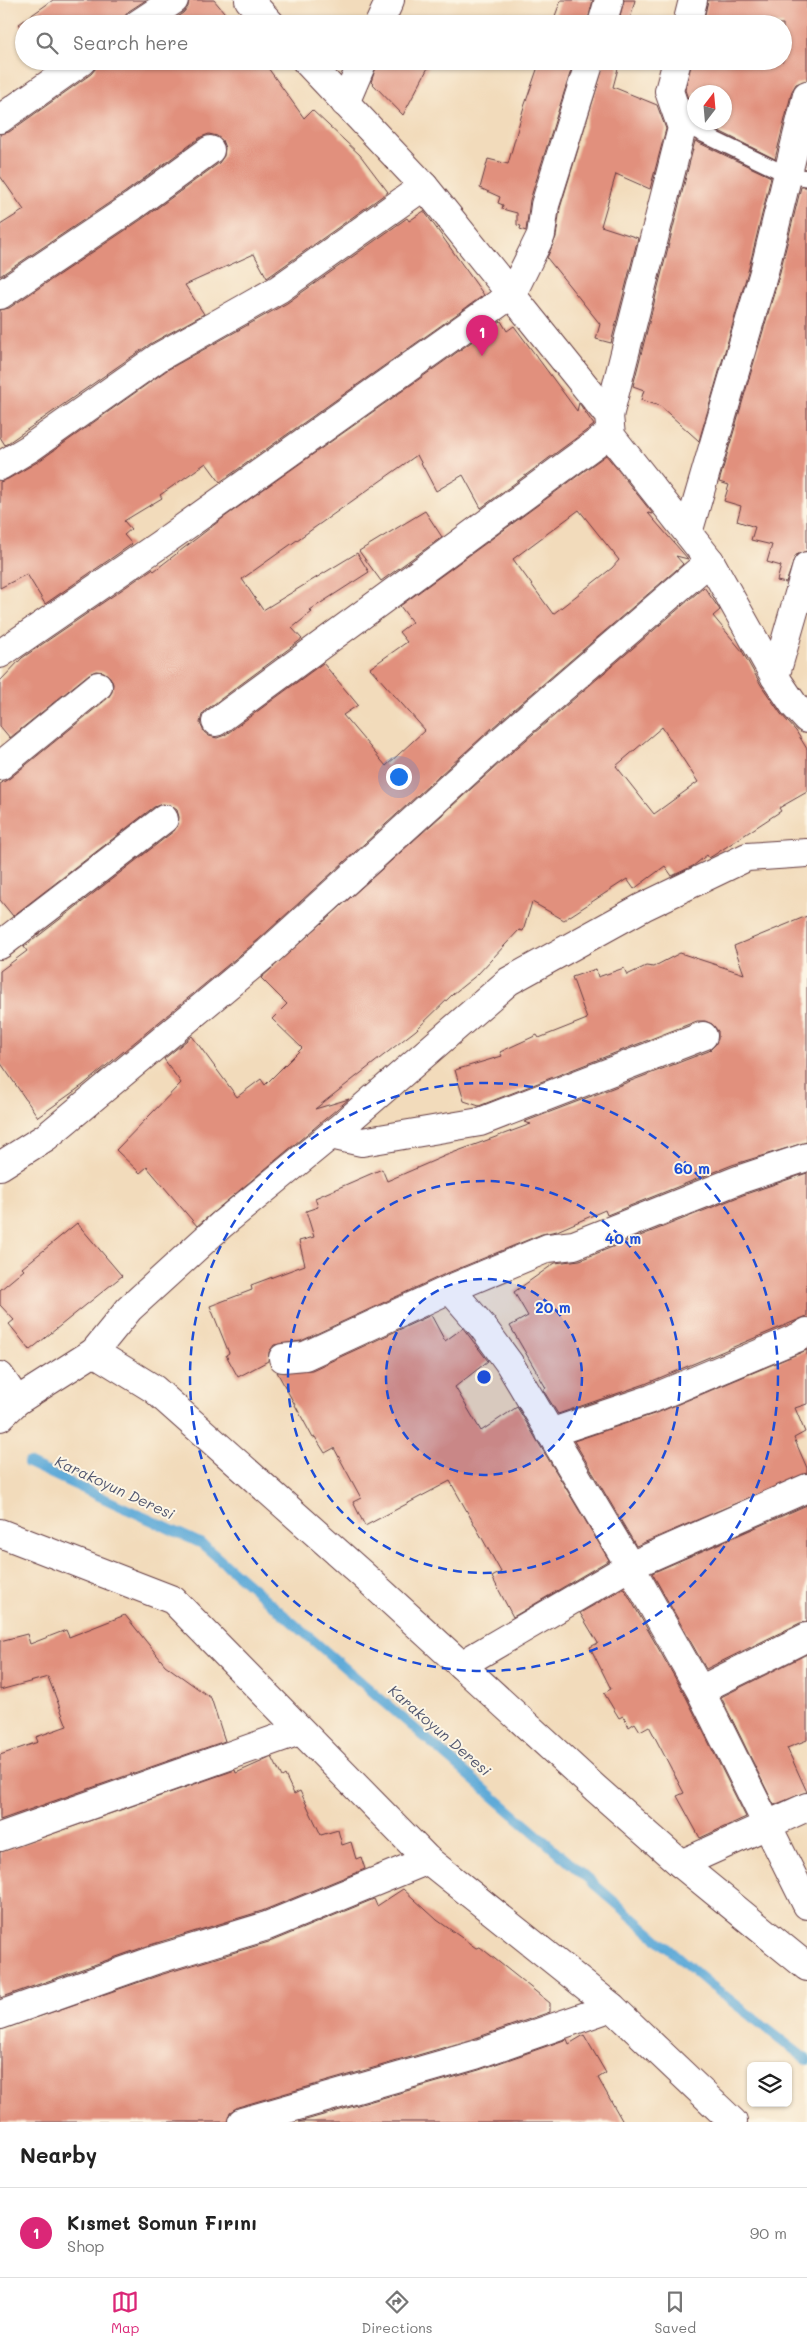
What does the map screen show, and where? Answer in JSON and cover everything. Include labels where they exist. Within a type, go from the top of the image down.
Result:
[{"type":"street","points":[[152,15],[174,0]]},
{"type":"street","points":[[249,0],[263,15]]},
{"type":"street","points":[[383,15],[390,0]]},
{"type":"street","points":[[605,15],[609,0]]},
{"type":"street","points":[[689,15],[693,0]]},
{"type":"street","points":[[0,119],[69,70]]},
{"type":"street","points":[[314,70],[424,186],[512,294],[710,561],[775,677],[794,705],[807,719]]},
{"type":"street","points":[[345,103],[359,70]]},
{"type":"street","points":[[0,654],[144,556],[512,294],[541,235],[545,206],[587,70]]},
{"type":"street","points":[[216,722],[609,424],[682,128],[669,91],[675,70]]},
{"type":"street","points":[[688,533],[764,272],[797,177],[807,94]]},
{"type":"street","points":[[0,295],[133,206],[210,150]]},
{"type":"street","points":[[0,466],[30,448],[159,357],[279,289],[424,186]]},
{"type":"street","points":[[0,1166],[46,1136],[268,952],[502,740],[710,561]]},
{"type":"street","points":[[775,677],[807,566]]},
{"type":"street","points":[[0,766],[98,686]]},
{"type":"street","points":[[0,944],[164,819]]},
{"type":"street","points":[[0,1376],[9,1409],[94,1352],[129,1309],[221,1225],[330,1135],[509,981],[643,907],[747,857],[807,853]]},
{"type":"street","points":[[330,1135],[362,1142],[480,1122],[703,1036]]},
{"type":"street","points":[[283,1358],[305,1356],[450,1289],[548,1248],[574,1244],[738,1180],[807,1157]]},
{"type":"street","points":[[450,1289],[482,1326],[509,1363],[630,1566],[700,1690],[807,1905]]},
{"type":"street","points":[[550,1433],[651,1399],[807,1332]]},
{"type":"street","points":[[94,1352],[154,1389],[595,1788],[681,1864],[807,1967]]},
{"type":"street","points":[[461,1665],[630,1566],[807,1488]]},
{"type":"street","points":[[0,1532],[173,1600],[299,1731],[428,1860],[612,2007],[733,2122]]},
{"type":"street","points":[[700,1690],[807,1637]]},
{"type":"street","points":[[0,1837],[299,1731]]},
{"type":"street","points":[[681,1864],[807,1807]]},
{"type":"street","points":[[0,2015],[155,1960],[267,1926],[428,1860]]},
{"type":"street","points":[[242,2122],[475,2055],[612,2007]]},
{"type":"lane","points":[[680,123],[797,177]]},
{"type":"building","points":[[53,0],[146,0],[126,15],[32,15]]},
{"type":"building","points":[[189,0],[214,0],[226,15],[180,15],[188,7]]},
{"type":"building","points":[[561,0],[593,0],[589,15],[555,15]]},
{"type":"building","points":[[624,0],[635,0],[631,15],[620,15]]},
{"type":"building","points":[[708,0],[807,0],[807,80],[796,84],[792,91],[775,159],[717,130],[732,130],[732,85],[687,85],[687,96],[685,90],[690,70],[792,70],[792,15],[705,15]]},
{"type":"building","points":[[94,70],[269,70],[304,118],[312,110],[360,155],[388,192],[267,278],[254,254],[185,285],[204,314],[150,344],[5,445],[0,437],[0,310],[9,308],[142,219],[219,163],[224,156],[225,148],[222,140],[217,136],[209,134],[201,137],[124,193],[0,276],[0,225],[24,210],[0,176],[0,134],[9,132]]},
{"type":"building","points":[[375,70],[427,70],[403,115],[371,82]]},
{"type":"building","points":[[537,70],[571,70],[530,200],[526,231],[520,229],[521,226],[517,225],[517,213],[502,209],[503,205],[498,203],[500,197],[480,188],[488,159],[508,164],[523,110]]},
{"type":"building","points":[[602,70],[618,70],[613,87],[657,105],[666,129],[650,189],[616,174],[601,226],[638,238],[611,343],[596,339],[600,324],[547,258],[556,237],[560,208]]},
{"type":"building","points":[[695,141],[771,177],[749,268],[699,441],[660,406],[641,400],[644,390],[633,386]]},
{"type":"building","points":[[801,187],[807,187],[807,551],[796,555],[786,583],[777,581],[781,566],[767,562],[772,545],[751,540],[755,527],[737,521],[741,506],[724,501],[729,485],[719,482],[779,276]]},
{"type":"building","points":[[424,211],[484,295],[220,482],[206,463],[160,495],[162,498],[124,521],[131,529],[124,535],[132,544],[45,604],[27,574],[0,588],[0,482],[39,461],[167,370],[287,303],[407,218],[409,221]]},
{"type":"building","points":[[501,321],[507,331],[514,326],[577,411],[579,403],[594,425],[481,508],[463,475],[436,491],[417,455],[242,579],[263,610],[357,553],[369,572],[310,610],[312,612],[292,628],[302,639],[206,710],[202,715],[200,723],[204,732],[209,736],[217,738],[225,735],[323,663],[358,705],[343,715],[386,766],[425,730],[370,668],[407,642],[399,632],[412,622],[400,606],[606,455],[653,514],[648,513],[688,559],[676,556],[683,564],[492,728],[258,940],[83,1085],[38,1117],[0,1062],[0,971],[27,951],[24,947],[174,831],[178,825],[179,817],[177,810],[170,805],[162,804],[154,807],[13,916],[0,900],[0,784],[10,778],[108,698],[112,692],[113,684],[110,677],[104,672],[96,671],[89,674],[10,738],[0,726],[0,681],[22,658],[152,569],[154,571],[223,518]],"holes":[[[579,510],[619,560],[612,568],[553,614],[513,559]]]},
{"type":"building","points":[[425,511],[442,537],[381,581],[359,551]]},
{"type":"building","points":[[704,587],[720,610],[713,616],[742,651],[761,685],[781,714],[796,731],[807,749],[807,792],[779,808],[781,811],[709,858],[707,855],[693,866],[672,876],[665,866],[634,889],[627,879],[564,920],[532,902],[523,931],[519,930],[478,974],[453,994],[416,1030],[315,1109],[349,1099],[197,1226],[147,1167],[140,1173],[116,1150],[181,1083],[164,1059],[192,1036],[237,1097],[261,1079],[265,1085],[302,1048],[272,1019],[287,1004],[261,978],[512,752]],"holes":[[[662,727],[698,782],[654,814],[616,766]]]},
{"type":"building","points":[[807,916],[807,1142],[732,1165],[607,1215],[605,1210],[557,1231],[542,1234],[443,1275],[301,1341],[274,1345],[269,1352],[268,1361],[238,1377],[226,1355],[229,1353],[210,1306],[252,1290],[251,1285],[305,1265],[299,1241],[314,1237],[306,1211],[318,1207],[315,1198],[382,1169],[387,1181],[447,1155],[531,1124],[524,1122],[709,1051],[718,1039],[718,1031],[712,1024],[705,1021],[697,1021],[479,1106],[464,1101],[455,1070],[502,1056],[500,1052],[537,1035],[539,1038],[587,1019],[572,977],[596,969],[598,977],[624,968],[627,975],[646,966],[653,967],[680,953],[744,974],[734,946]]},
{"type":"building","points":[[807,1173],[807,1316],[645,1384],[558,1414],[543,1390],[546,1388],[510,1326],[528,1316],[514,1292],[555,1263],[580,1260],[743,1195]]},
{"type":"building","points":[[77,1223],[122,1276],[30,1350],[9,1324],[14,1320],[0,1305],[0,1290],[24,1270],[22,1268]]},
{"type":"building","points":[[431,1315],[445,1341],[463,1328],[488,1361],[455,1387],[481,1431],[517,1407],[609,1560],[513,1617],[492,1577],[501,1572],[450,1481],[365,1526],[353,1502],[361,1498],[334,1448],[325,1453],[315,1437],[313,1438],[277,1372],[312,1370]]},
{"type":"building","points":[[807,1350],[807,1404],[795,1408],[805,1432],[794,1438],[807,1468],[807,1473],[636,1546],[574,1441],[657,1413]]},
{"type":"building","points":[[807,1505],[807,1622],[800,1623],[706,1669],[652,1573]]},
{"type":"building","points":[[624,1588],[686,1697],[746,1817],[700,1838],[677,1796],[684,1793],[649,1726],[640,1731],[635,1723],[629,1727],[623,1716],[619,1718],[604,1693],[611,1689],[590,1647],[598,1643],[580,1613]]},
{"type":"building","points":[[125,1615],[165,1665],[211,1698],[225,1741],[0,1820],[0,1755],[38,1742],[36,1737],[67,1726],[48,1677],[0,1690],[0,1641],[27,1634],[30,1644],[66,1630],[69,1637]]},
{"type":"building","points":[[807,1654],[807,1740],[787,1748],[807,1792],[774,1805],[721,1697]]},
{"type":"building","points":[[272,1757],[282,1777],[285,1775],[294,1794],[300,1791],[321,1835],[338,1830],[342,1845],[351,1842],[356,1859],[361,1857],[365,1869],[262,1911],[150,1945],[0,1998],[0,1852],[235,1770],[236,1773]]},
{"type":"building","points":[[403,1889],[437,1920],[476,1948],[480,1947],[550,2003],[550,2012],[470,2040],[238,2107],[230,2112],[227,2122],[0,2122],[0,2030],[160,1975],[272,1941],[374,1899],[377,1906]]},
{"type":"building","points":[[584,2035],[606,2073],[598,2078],[623,2122],[299,2122],[479,2070],[567,2039],[569,2044]]},
{"type":"waterway","name":"Karakoyun Deresi","points":[[28,1463],[202,1544],[707,1982],[807,2060]]},
{"type":"place","name":"Kısmet Somun Fırını","points":[[482,356]]}]
